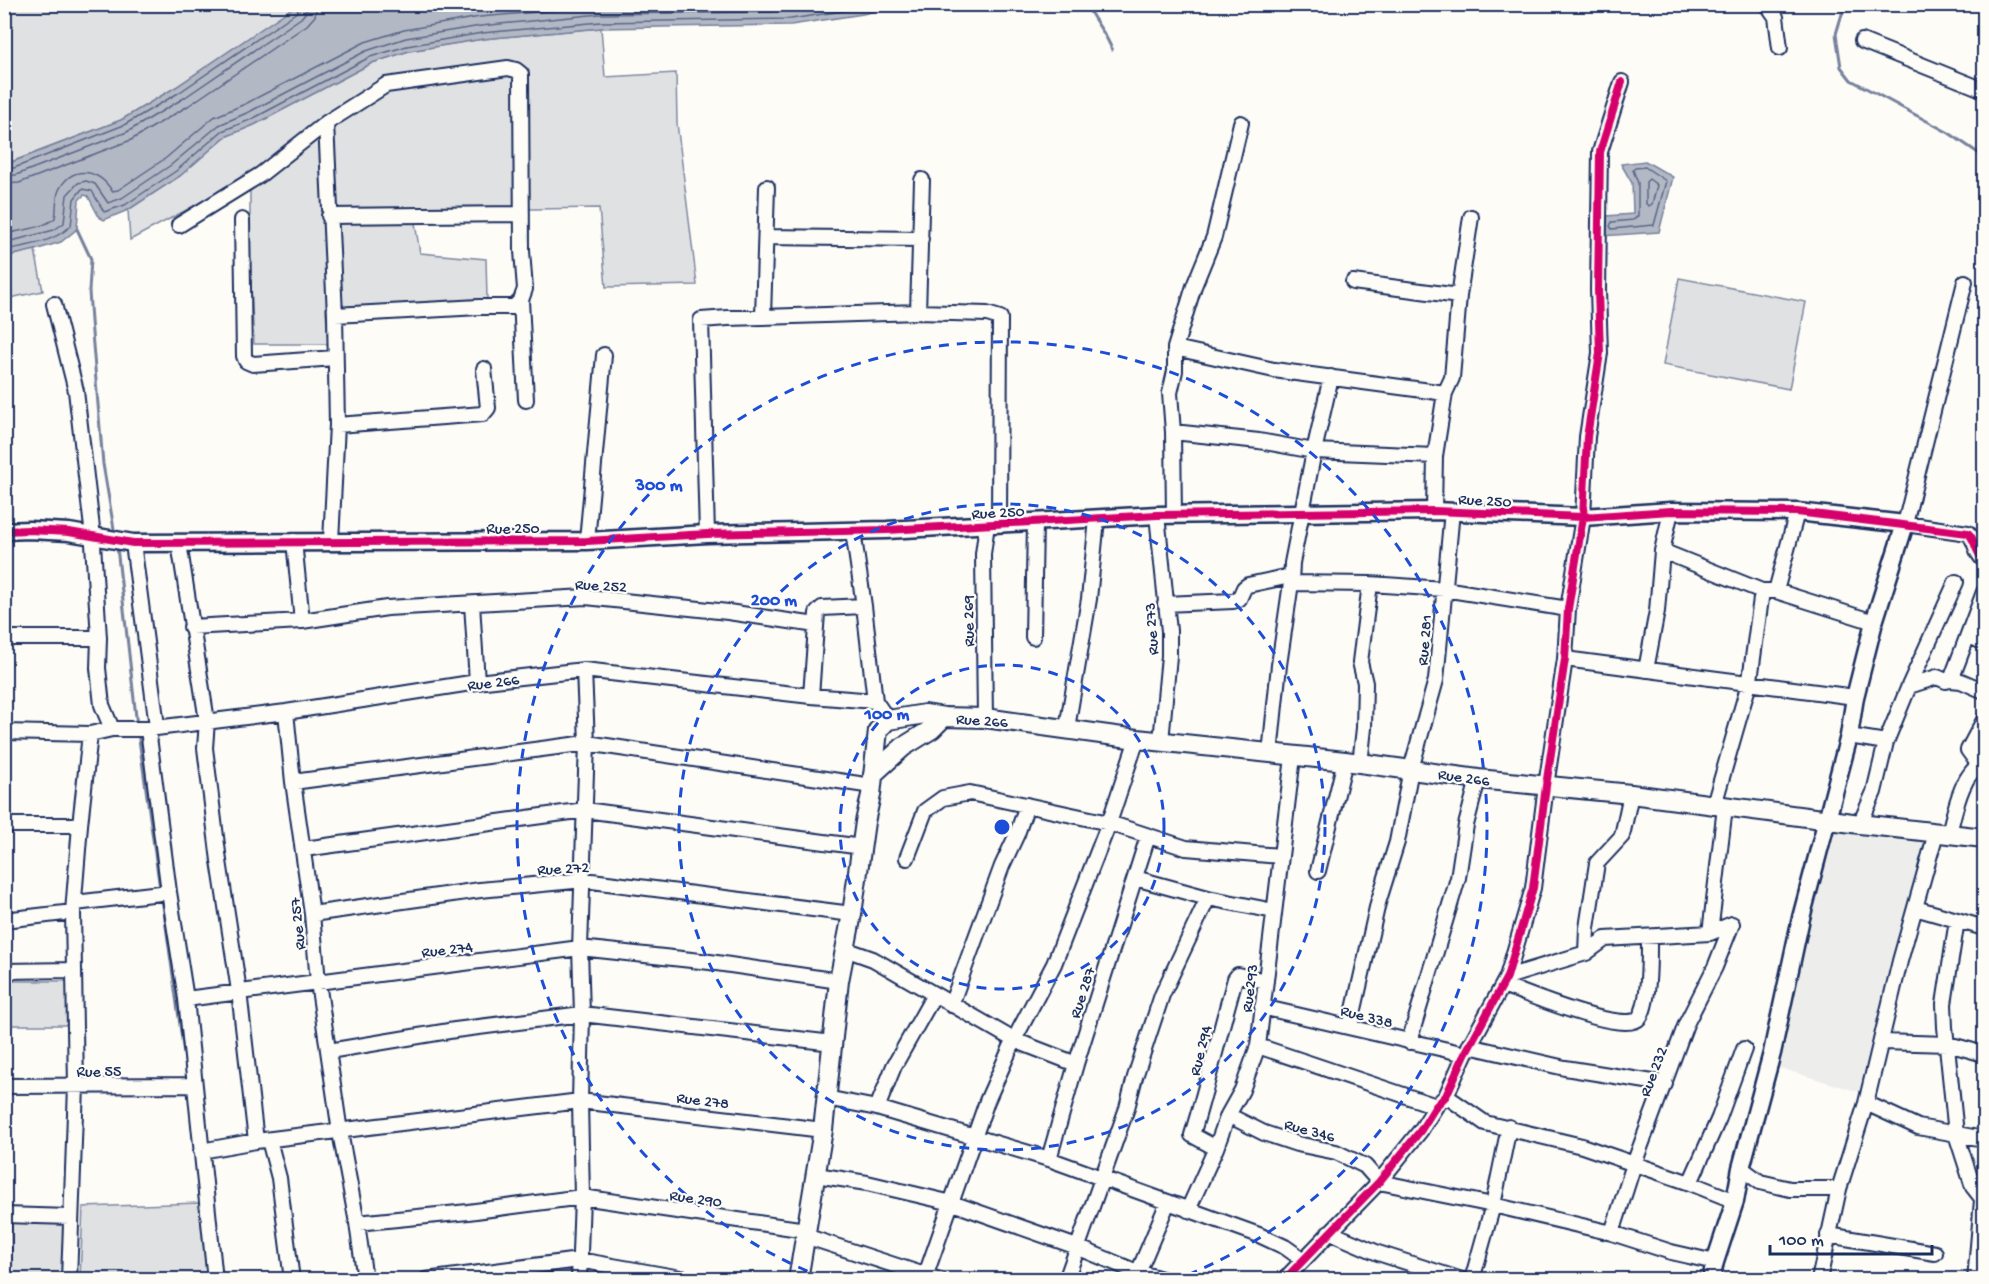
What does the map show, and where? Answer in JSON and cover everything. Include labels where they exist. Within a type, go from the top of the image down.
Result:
[{"type":"main road","name":"Rue 266","points":[[888,720],[925,714],[985,718],[1137,739],[1411,769],[1478,779],[1631,794],[1984,838]]},
{"type":"main road","points":[[873,780],[903,747],[951,715]]},
{"type":"main road","points":[[798,1280],[823,1131],[839,981],[873,780],[878,730],[888,720]]},
{"type":"street","points":[[1767,4],[1776,17],[1780,48]]},
{"type":"street","points":[[1862,41],[1984,90]]},
{"type":"street","points":[[179,225],[260,175],[326,123],[386,85],[508,68],[516,70],[521,74],[525,289],[521,300],[526,400]]},
{"type":"street","points":[[1284,1280],[1379,1182],[1441,1101],[1505,981],[1533,888],[1565,659],[1568,609],[1583,517],[1587,438],[1600,353],[1598,290],[1600,152],[1622,82]]},
{"type":"street","points":[[326,123],[335,315],[337,425],[331,541]]},
{"type":"street","points":[[1174,515],[1170,393],[1175,371],[1175,348],[1194,286],[1214,237],[1240,123]]},
{"type":"street","points":[[707,534],[701,320],[918,312],[922,180]]},
{"type":"street","points":[[763,317],[767,187]]},
{"type":"street","points":[[329,216],[522,214]]},
{"type":"street","points":[[1434,511],[1435,456],[1445,393],[1452,378],[1459,296],[1471,217]]},
{"type":"street","points":[[242,220],[244,356],[246,361],[252,364],[335,358]]},
{"type":"street","points":[[766,237],[921,239]]},
{"type":"street","points":[[1353,282],[1459,296]]},
{"type":"street","points":[[1711,1280],[1735,1201],[1741,1168],[1772,1053],[1801,918],[1849,736],[1855,697],[1874,622],[1905,524],[1965,282]]},
{"type":"street","points":[[335,315],[514,307],[521,300]]},
{"type":"street","points":[[54,304],[76,391],[93,536],[99,638],[98,668],[102,705],[112,729]]},
{"type":"street","name":"Rue 269","points":[[918,312],[987,314],[1000,318],[993,524],[983,554],[985,718]]},
{"type":"street","points":[[1175,348],[1274,370],[1445,393]]},
{"type":"street","points":[[587,541],[604,355]]},
{"type":"street","points":[[337,425],[483,414],[488,408],[484,369]]},
{"type":"street","points":[[1270,754],[1290,579],[1301,513],[1331,377]]},
{"type":"street","points":[[1173,432],[1259,441],[1314,451],[1435,456]]},
{"type":"street","name":"Rue 250","points":[[4,531],[29,530],[93,536],[133,543],[587,541],[707,534],[853,531],[1157,515],[1434,511],[1583,517],[1671,511],[1797,512],[1905,524]]},
{"type":"street","name":"Rue 281","points":[[1350,1027],[1378,903],[1400,831],[1411,769],[1436,680],[1452,511]]},
{"type":"street","points":[[1646,670],[1657,611],[1662,551],[1671,511]]},
{"type":"street","points":[[1505,981],[1586,953],[1605,939],[1710,933],[1720,806],[1769,591],[1797,512]]},
{"type":"street","name":"Rue 273","points":[[1157,515],[1169,631],[1169,656],[1161,741]]},
{"type":"street","points":[[1067,728],[1089,599],[1097,519]]},
{"type":"street","points":[[1033,637],[1035,522]]},
{"type":"street","points":[[1905,524],[1968,533],[1972,537],[1976,551],[1984,560]]},
{"type":"street","points":[[853,531],[874,701],[888,720]]},
{"type":"street","points":[[294,542],[302,621]]},
{"type":"street","points":[[133,543],[169,892],[186,999],[215,1280]]},
{"type":"street","points":[[179,543],[207,721],[205,748],[239,992],[262,1141],[279,1178],[292,1280]]},
{"type":"street","points":[[1662,551],[1769,591],[1874,622]]},
{"type":"street","points":[[1165,604],[1233,601],[1239,599],[1248,585],[1290,579],[1444,589],[1568,609]]},
{"type":"street","points":[[1860,824],[1874,792],[1886,742],[1956,582]]},
{"type":"street","points":[[1318,871],[1364,728],[1365,684],[1360,662],[1370,584]]},
{"type":"street","points":[[1951,680],[1984,592]]},
{"type":"street","name":"Rue 252","points":[[191,627],[302,621],[387,608],[586,597],[728,612],[816,625]]},
{"type":"street","points":[[472,604],[477,682]]},
{"type":"street","points":[[811,696],[817,613],[822,608],[864,606]]},
{"type":"street","points":[[1968,635],[1984,643]]},
{"type":"street","points":[[4,638],[99,638]]},
{"type":"street","points":[[1565,659],[1855,697]]},
{"type":"street","points":[[579,1280],[582,1197],[580,948],[587,743],[584,670]]},
{"type":"street","name":"Rue 266","points":[[4,732],[90,734],[112,729],[152,727],[286,712],[477,682],[584,670],[874,701]]},
{"type":"street","points":[[1910,686],[1937,677],[1946,681],[1961,681],[1984,691]]},
{"type":"street","name":"Rue 257","points":[[286,712],[293,782],[312,914],[318,982],[365,1280]]},
{"type":"street","points":[[1819,1280],[1839,1189],[1866,1103],[1915,908],[1961,789],[1982,764],[1968,750],[1984,720]]},
{"type":"street","points":[[69,1280],[76,1086],[74,908],[90,734]]},
{"type":"street","points":[[1849,736],[1886,742]]},
{"type":"street","points":[[925,1277],[974,1137],[1014,1040],[1054,964],[1109,823],[1137,739]]},
{"type":"street","points":[[293,782],[587,743],[873,780]]},
{"type":"street","name":"Rue293","points":[[1188,1210],[1228,1115],[1242,1090],[1258,1046],[1293,757]]},
{"type":"street","points":[[1409,1042],[1458,878],[1466,825],[1478,779]]},
{"type":"street","points":[[908,858],[925,811],[943,798],[970,793],[1109,823],[1186,848],[1280,856]]},
{"type":"street","points":[[1586,953],[1587,928],[1598,863],[1622,836],[1631,794]]},
{"type":"street","points":[[951,1005],[1027,805]]},
{"type":"street","points":[[304,849],[585,810],[862,848]]},
{"type":"street","points":[[4,825],[80,825]]},
{"type":"street","name":"Rue 287","points":[[1049,1159],[1076,1064],[1148,836]]},
{"type":"street","points":[[1135,878],[1208,898],[1274,911]]},
{"type":"street","name":"Rue 272","points":[[312,914],[480,890],[584,880],[852,914]]},
{"type":"street","points":[[4,920],[169,892]]},
{"type":"street","points":[[1066,1280],[1127,1108],[1162,995],[1208,898]]},
{"type":"street","points":[[1915,908],[1984,928]]},
{"type":"street","points":[[1957,920],[1944,1004],[1956,1134],[1973,1187],[1983,1201],[1975,1280]]},
{"type":"street","name":"Rue 232","points":[[1612,1233],[1634,1164],[1686,1024],[1715,967],[1732,924],[1710,933]]},
{"type":"street","points":[[1505,981],[1607,1021],[1631,1023],[1641,1017],[1648,987],[1648,937]]},
{"type":"street","name":"Rue 274","points":[[186,999],[580,948],[710,962],[839,981]]},
{"type":"street","points":[[845,949],[873,959],[1014,1040],[1076,1064]]},
{"type":"street","points":[[4,971],[73,970]]},
{"type":"street","name":"Rue 294","points":[[1216,1148],[1192,1135],[1214,1062],[1235,979],[1238,975],[1266,981]]},
{"type":"street","points":[[877,1108],[894,1066],[934,995]]},
{"type":"street","name":"Rue 338","points":[[1262,1007],[1409,1042],[1665,1083]]},
{"type":"street","points":[[328,1051],[455,1030],[582,1014],[833,1043]]},
{"type":"street","points":[[1882,1042],[1948,1044],[1984,1054]]},
{"type":"street","points":[[1258,1046],[1441,1101],[1485,1123],[1582,1146],[1735,1201]]},
{"type":"street","points":[[1690,1183],[1719,1118],[1744,1049]]},
{"type":"street","name":"Rue 55","points":[[4,1086],[194,1085]]},
{"type":"street","points":[[826,1098],[877,1108],[1049,1159],[1259,1235],[1285,1246],[1302,1259]]},
{"type":"street","name":"Rue 278","points":[[201,1152],[262,1141],[580,1101],[823,1131]]},
{"type":"street","points":[[1866,1103],[1918,1127],[1984,1139]]},
{"type":"street","name":"Rue 346","points":[[1228,1115],[1264,1133],[1296,1144],[1336,1152],[1365,1166],[1379,1182]]},
{"type":"street","points":[[1472,1280],[1493,1205],[1509,1127]]},
{"type":"street","points":[[1741,1168],[1760,1182],[1790,1189],[1839,1189]]},
{"type":"street","points":[[816,1175],[867,1183],[952,1203],[1077,1247],[1136,1276],[1166,1280]]},
{"type":"street","points":[[1379,1182],[1493,1205],[1612,1233],[1671,1252],[1715,1262]]},
{"type":"street","name":"Rue 290","points":[[357,1223],[468,1212],[582,1197],[806,1233],[925,1277],[940,1280]]},
{"type":"street","points":[[1136,1276],[1168,1202]]},
{"type":"street","points":[[4,1215],[70,1217]]},
{"type":"street","points":[[1329,1232],[1378,1253],[1462,1280]]},
{"type":"street","points":[[1828,1235],[1935,1252]]},
{"type":"street","points":[[426,1280],[579,1260],[692,1280]]},
{"type":"shaded area","points":[[4,5],[298,5],[176,87],[121,120],[11,162],[4,161]]},
{"type":"shaded area","points":[[601,28],[605,77],[676,73],[677,123],[697,285],[606,287],[599,208],[413,211],[420,253],[486,259],[487,299],[326,309],[328,344],[254,344],[250,269],[250,176],[130,240],[128,210],[180,176],[225,137],[254,125],[372,63],[409,51],[483,39]]},
{"type":"shaded area","points":[[35,250],[43,291],[5,299],[4,257]]},
{"type":"shaded area","points":[[1679,278],[1806,302],[1789,389],[1663,365]]},
{"type":"shaded area","points":[[1835,828],[1932,841],[1866,1094],[1773,1066]]},
{"type":"shaded area","points":[[5,981],[68,981],[69,1025],[5,1025]]},
{"type":"shaded area","points":[[199,1203],[207,1279],[80,1279],[83,1207]]},
{"type":"shaded area","points":[[11,1222],[68,1222],[66,1279],[12,1279]]},
{"type":"water","points":[[298,4],[898,5],[863,14],[791,25],[601,28],[483,39],[409,51],[372,63],[254,125],[225,137],[180,176],[128,210],[104,220],[99,217],[88,196],[84,195],[79,200],[77,229],[61,242],[5,257],[5,161],[12,162],[121,120],[176,87]]},
{"type":"water","points":[[1645,161],[1673,177],[1659,232],[1601,236],[1606,216],[1633,214],[1632,183],[1621,164]]},
{"type":"waterway","points":[[1086,4],[1112,50]]},
{"type":"waterway","points":[[1850,4],[1842,14],[1836,34],[1841,67],[1851,80],[1949,133],[1984,157]]},
{"type":"waterway","points":[[77,229],[91,259],[89,291],[103,464],[115,535]]},
{"type":"waterway","points":[[117,547],[137,726]]},
{"type":"waterway","points":[[138,732],[160,889]]},
{"type":"waterway","points":[[162,898],[188,1082]]},
{"type":"cycle path","points":[[1284,1280],[1379,1182],[1446,1096],[1465,1054],[1507,977],[1533,888],[1565,659],[1568,609],[1583,517],[1587,437],[1600,353],[1598,290],[1600,152],[1622,82]]},
{"type":"cycle path","points":[[4,531],[69,532],[133,543],[587,541],[707,534],[887,530],[1157,515],[1434,511],[1583,517],[1671,511],[1797,512],[1968,533],[1984,560]]}]
